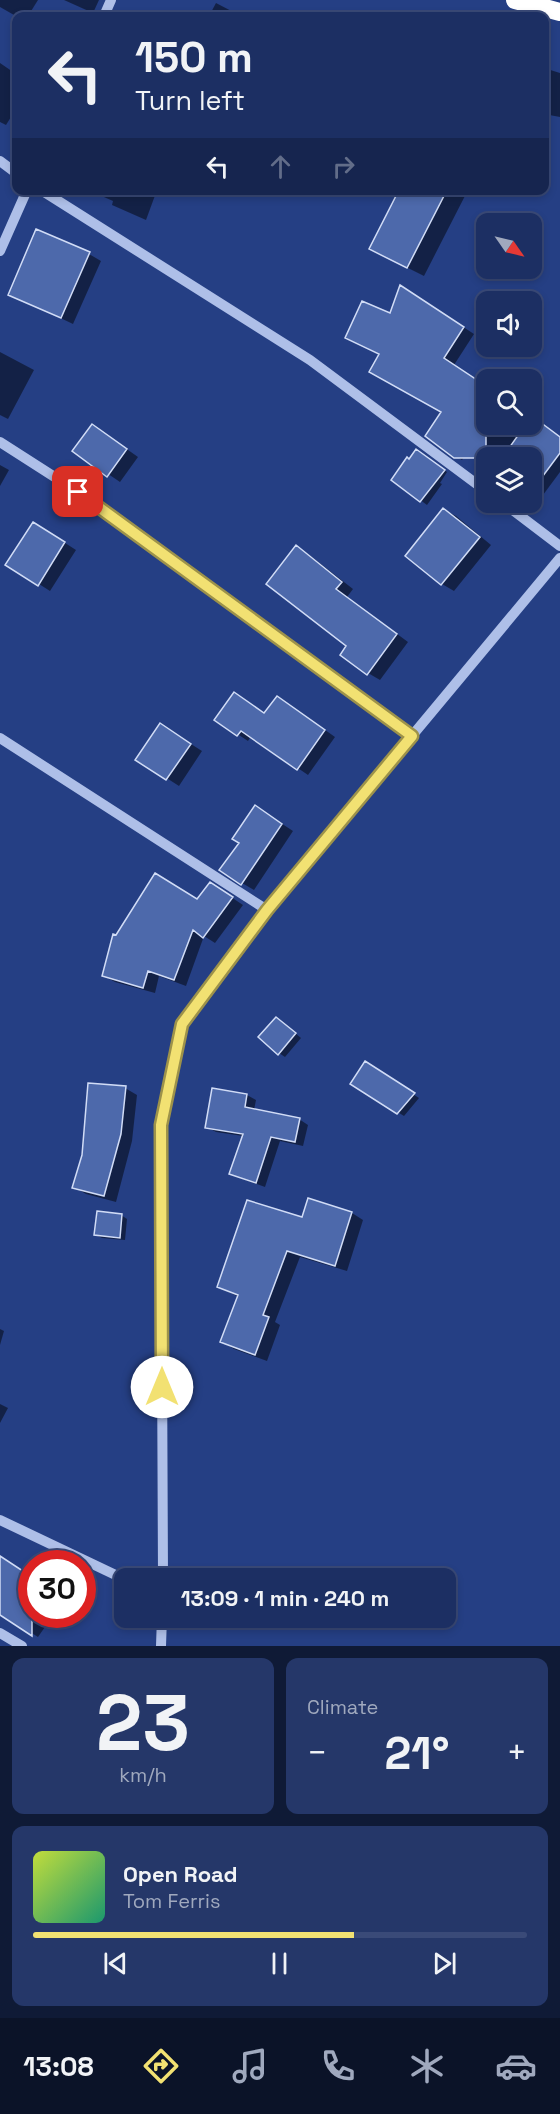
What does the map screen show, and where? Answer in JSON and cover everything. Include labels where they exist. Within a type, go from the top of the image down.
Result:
[{"type":"highway","points":[[515,0],[560,12]]},
{"type":"street","points":[[0,251],[25,195]]},
{"type":"street","points":[[49,195],[310,360],[476,484]]},
{"type":"street","points":[[0,442],[78,492],[412,736]]},
{"type":"street","points":[[516,513],[560,546]]},
{"type":"street","points":[[163,1568],[161,1125],[182,1024],[267,910],[560,558]]},
{"type":"street","points":[[0,738],[267,910]]},
{"type":"street","points":[[0,1520],[114,1575]]},
{"type":"street","points":[[161,1646],[162,1628]]},
{"type":"street","points":[[0,1633],[22,1646]]},
{"type":"building","points":[[396,195],[444,195],[407,268],[369,249]]},
{"type":"building","points":[[36,229],[90,252],[61,318],[8,295]]},
{"type":"building","points":[[400,285],[464,327],[444,358],[476,379],[476,435],[486,435],[486,447],[476,447],[476,458],[454,458],[425,436],[441,412],[369,372],[379,354],[345,338],[362,301],[390,313]]},
{"type":"building","points":[[92,424],[127,449],[107,477],[72,451]]},
{"type":"building","points":[[542,424],[560,437],[560,453],[542,477],[542,447],[510,447],[518,435],[542,435]]},
{"type":"building","points":[[416,449],[445,470],[420,502],[391,480],[407,457],[409,459]]},
{"type":"building","points":[[443,508],[480,537],[441,585],[405,556]]},
{"type":"building","points":[[33,522],[65,542],[38,586],[5,565]]},
{"type":"building","points":[[296,545],[342,582],[336,589],[397,634],[367,675],[340,655],[346,646],[266,584]]},
{"type":"building","points":[[234,692],[264,713],[277,696],[325,730],[297,770],[241,731],[237,736],[214,720]]},
{"type":"building","points":[[160,723],[191,744],[166,780],[135,760]]},
{"type":"building","points":[[255,805],[282,824],[241,885],[219,870],[239,843],[232,839]]},
{"type":"building","points":[[155,873],[197,899],[210,882],[233,897],[203,938],[193,930],[174,980],[148,971],[143,988],[102,976],[113,934],[116,935]]},
{"type":"building","points":[[276,1017],[296,1033],[278,1055],[258,1037]]},
{"type":"building","points":[[365,1061],[415,1093],[397,1114],[350,1084]]},
{"type":"building","points":[[88,1083],[126,1086],[121,1134],[104,1196],[72,1188],[82,1155]]},
{"type":"building","points":[[212,1088],[247,1094],[245,1107],[300,1118],[295,1142],[271,1137],[256,1183],[229,1174],[243,1134],[205,1128]]},
{"type":"building","points":[[308,1198],[352,1212],[335,1266],[287,1251],[263,1315],[269,1317],[255,1355],[220,1342],[238,1295],[217,1287],[247,1200],[302,1217]]},
{"type":"building","points":[[97,1211],[122,1214],[120,1238],[94,1235]]},
{"type":"building","points":[[0,1556],[18,1568],[18,1627],[0,1615]]},
{"type":"building","points":[[20,1628],[32,1628],[32,1636]]},
{"type":"route","points":[[78,492],[412,736],[267,910],[182,1024],[161,1125],[162,1387]]}]
